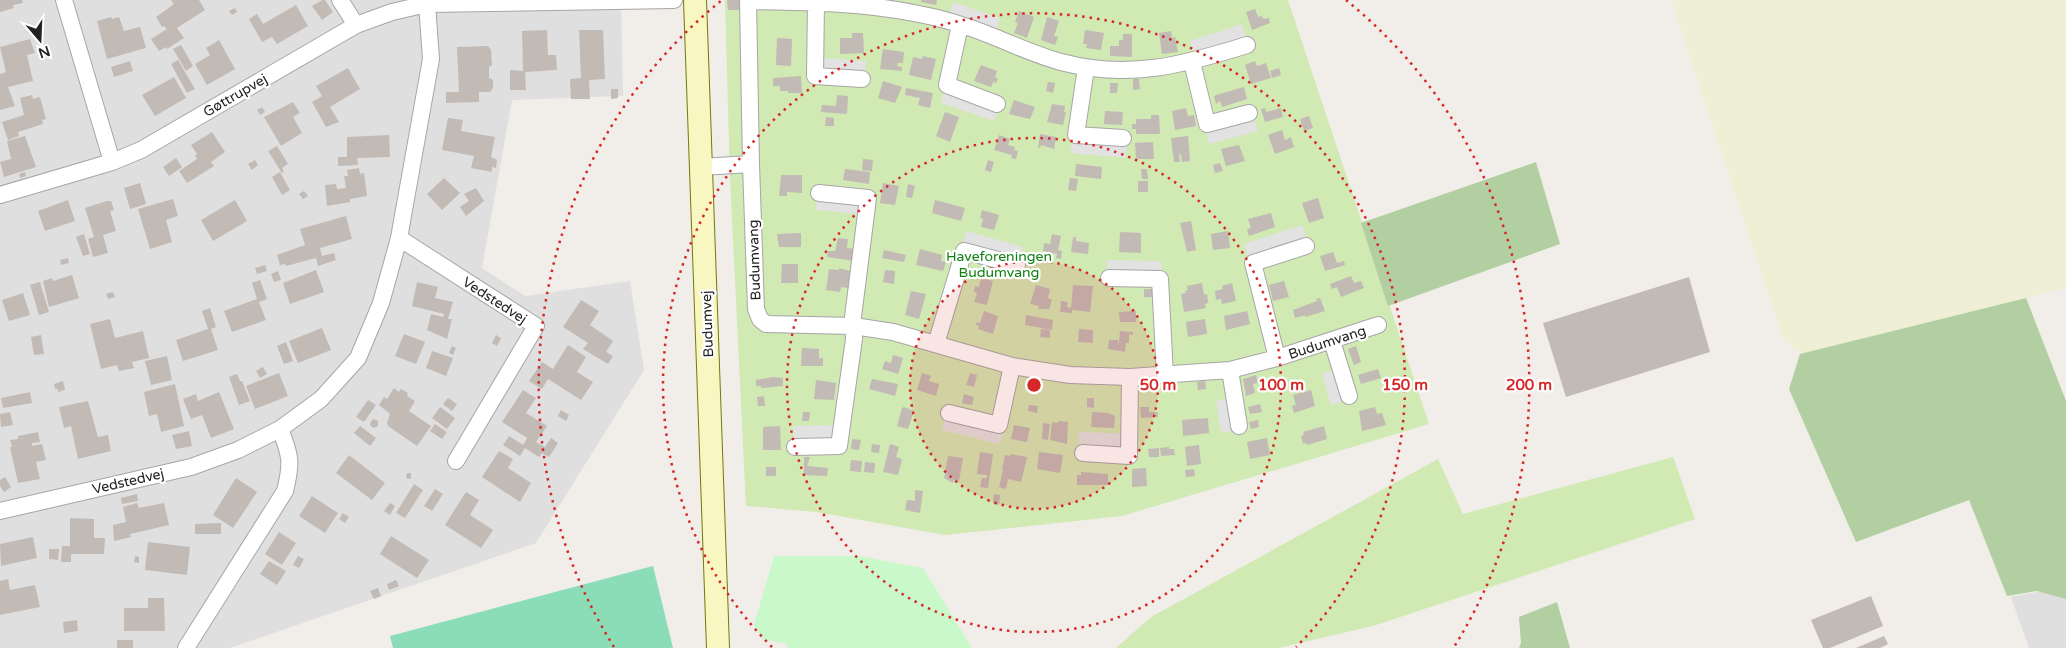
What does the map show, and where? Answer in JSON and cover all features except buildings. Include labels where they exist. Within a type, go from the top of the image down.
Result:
[{"type":"street","points":[[64,0],[112,162]]},
{"type":"street","points":[[340,0],[356,25]]},
{"type":"street","name":"Gøttrupvej","points":[[0,195],[112,162],[141,150],[356,25],[392,12],[427,4],[674,0]]},
{"type":"street","name":"Budumvej","points":[[695,0],[718,648]]},
{"type":"street","name":"Budumvang","points":[[1247,45],[1192,62],[1155,69],[1119,70],[1086,68],[1060,62],[960,25],[914,13],[866,5],[748,0],[756,309],[760,319],[766,324],[776,326],[854,326],[893,332],[1012,366],[1070,374],[1130,377],[1230,370],[1332,341],[1378,325]]},
{"type":"street","points":[[816,2],[814,76],[862,78]]},
{"type":"street","name":"Vedstedvej","points":[[0,510],[191,466],[238,450],[280,430],[321,399],[358,358],[381,303],[399,238],[430,59],[427,4]]},
{"type":"street","points":[[960,25],[947,85],[997,104]]},
{"type":"street","points":[[1192,62],[1208,124],[1249,112]]},
{"type":"street","points":[[1086,68],[1076,135],[1123,138]]},
{"type":"street","points":[[700,167],[751,164]]},
{"type":"street","points":[[795,447],[839,446],[854,339],[853,316],[868,198],[819,193]]},
{"type":"street","name":"Vedstedvej","points":[[399,238],[536,326],[456,461]]},
{"type":"street","name":"Budumvang","points":[[1276,358],[1253,263],[1306,246]]},
{"type":"street","points":[[936,344],[964,251],[1017,265]]},
{"type":"street","points":[[1108,278],[1160,279],[1165,376]]},
{"type":"street","points":[[1332,341],[1349,396]]},
{"type":"street","points":[[948,413],[1000,425],[1012,366]]},
{"type":"street","points":[[1230,370],[1239,426]]},
{"type":"street","points":[[1083,453],[1129,456],[1130,377]]},
{"type":"street","points":[[186,648],[285,491],[290,472],[290,452],[280,430]]},
{"type":"shaded area","points":[[0,0],[621,0],[623,96],[512,100],[482,268],[525,296],[630,281],[644,370],[536,543],[230,648],[0,648]]},
{"type":"shaded area","points":[[953,2],[1000,18],[996,33],[948,18]]},
{"type":"shaded area","points":[[1242,24],[1247,41],[1195,57],[1190,41]]},
{"type":"shaded area","points":[[812,57],[866,61],[864,85],[811,82]]},
{"type":"shaded area","points":[[947,76],[1001,98],[994,121],[941,103]]},
{"type":"shaded area","points":[[1250,106],[1258,131],[1209,144],[1203,118]]},
{"type":"shaded area","points":[[1074,129],[1126,133],[1126,158],[1070,153]]},
{"type":"shaded area","points":[[817,184],[873,189],[869,215],[816,210]]},
{"type":"shaded area","points":[[1302,225],[1310,251],[1251,270],[1244,244]]},
{"type":"shaded area","points":[[966,231],[1023,247],[1016,272],[959,256]]},
{"type":"shaded area","points":[[1107,260],[1161,261],[1164,285],[1106,284]]},
{"type":"shaded area","points":[[1345,367],[1354,398],[1331,405],[1322,374]]},
{"type":"shaded area","points":[[1239,397],[1245,429],[1221,433],[1216,401]]},
{"type":"shaded area","points":[[949,407],[1006,420],[1000,444],[942,430]]},
{"type":"shaded area","points":[[846,425],[842,453],[794,453],[793,426]]},
{"type":"shaded area","points":[[1079,432],[1134,434],[1133,460],[1078,458]]},
{"type":"shaded area","points":[[2052,589],[2066,595],[2066,648],[2029,648],[2011,597]]},
{"type":"green space","name":"Haveforeningen Budumvang","points":[[725,0],[1288,0],[1429,424],[1122,516],[945,535],[816,512],[746,506],[730,178]]},
{"type":"green space","points":[[1671,0],[2066,0],[2066,288],[1800,354],[1782,336]]},
{"type":"green space","points":[[1536,162],[1560,244],[1388,306],[1361,223]]},
{"type":"green space","points":[[2026,298],[2066,401],[2066,599],[2037,591],[2007,596],[1969,500],[1856,542],[1789,389],[1800,354]]},
{"type":"green space","points":[[1673,457],[1695,519],[1373,626],[1278,648],[1116,648],[1151,617],[1438,459],[1463,514]]},
{"type":"green space","points":[[774,556],[859,556],[923,568],[972,648],[787,648],[787,644],[762,639],[754,625]]},
{"type":"green space","points":[[653,566],[673,648],[393,648],[390,636]]},
{"type":"green space","points":[[1557,602],[1570,648],[1519,648],[1521,643],[1519,617]]}]
